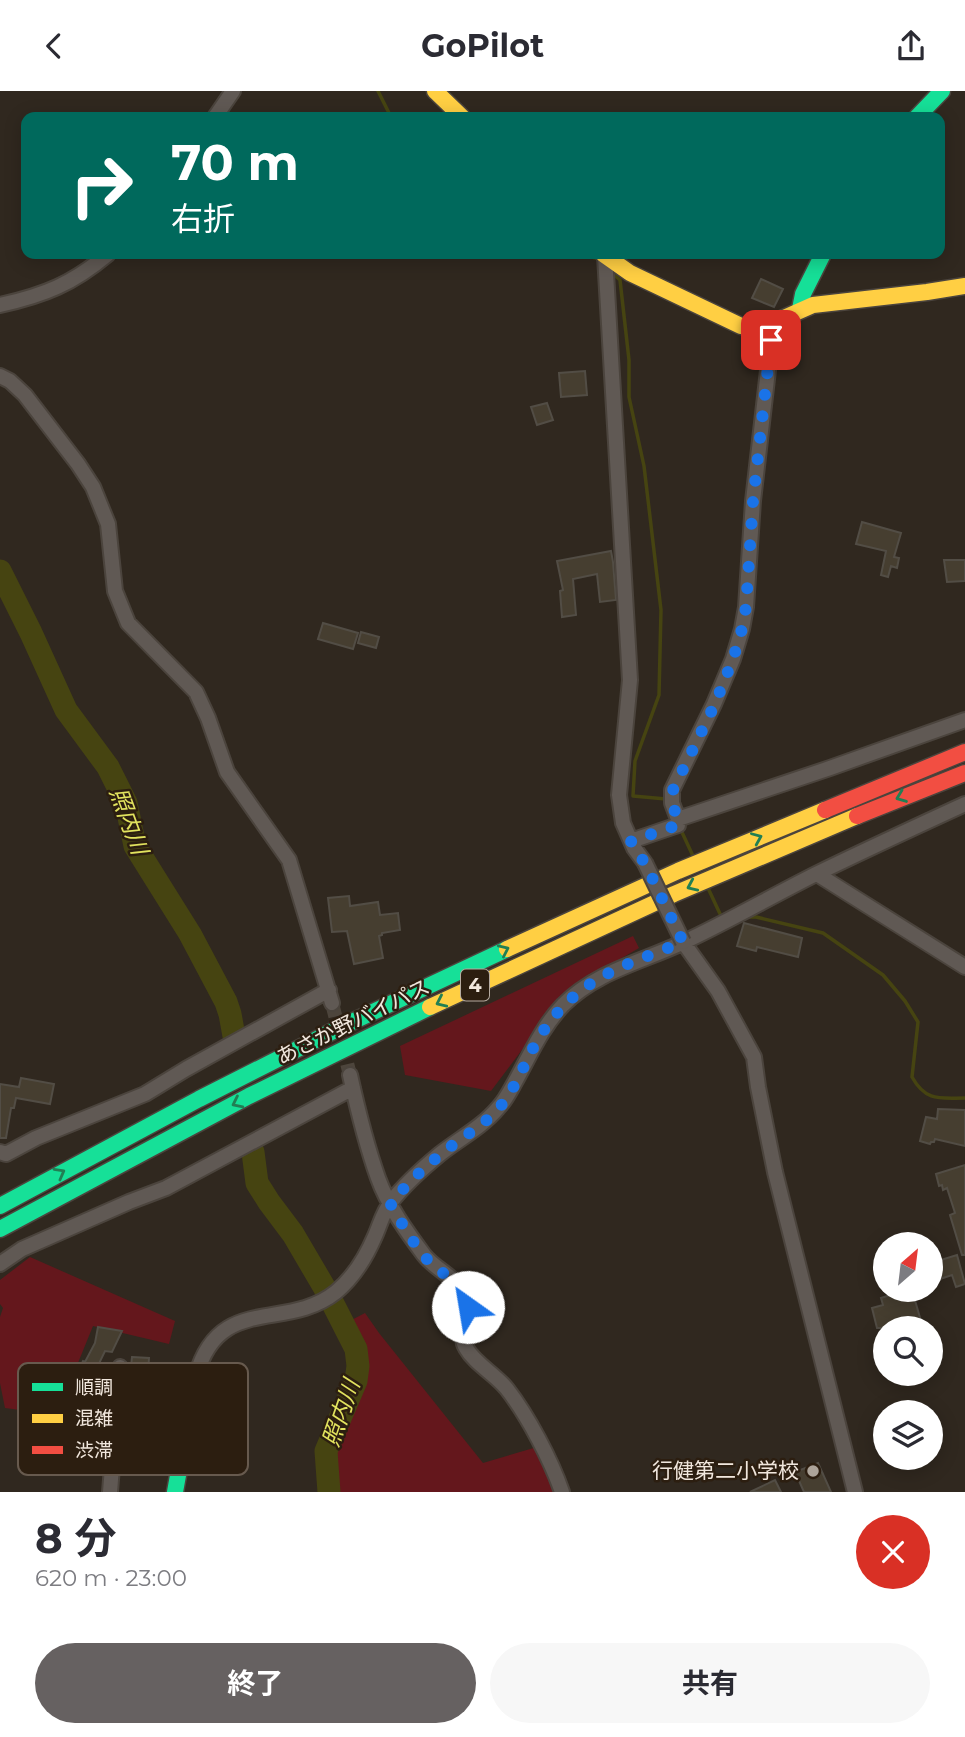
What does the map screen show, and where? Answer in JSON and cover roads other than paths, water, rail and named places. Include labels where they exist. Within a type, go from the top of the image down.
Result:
[{"type":"main road","points":[[435,91],[458,112]]},
{"type":"main road","points":[[922,112],[942,91]]},
{"type":"main road","points":[[610,259],[630,273],[741,326],[757,328],[800,309],[830,302],[965,286]]},
{"type":"main road","points":[[800,309],[803,294],[820,259]]},
{"type":"main road","name":"あさか野バイパス","points":[[0,1206],[199,1099],[465,969],[678,871],[965,752]]},
{"type":"main road","name":"あさか野バイパス","points":[[0,1229],[214,1114],[417,1013],[693,885],[885,803],[965,773]]},
{"type":"street","points":[[218,112],[233,91]]},
{"type":"street","points":[[0,305],[62,286],[102,259]]},
{"type":"street","points":[[604,259],[630,680],[619,795],[623,823],[683,942],[718,991],[754,1057],[775,1172],[855,1492]]},
{"type":"street","points":[[631,841],[678,825],[671,803],[673,790],[715,704],[742,629],[771,344],[769,324]]},
{"type":"street","points":[[0,376],[25,395],[93,487],[108,524],[115,591],[128,623],[196,692],[227,772],[289,859],[331,996],[186,1069],[145,1094],[36,1138],[6,1154],[0,1152]]},
{"type":"street","points":[[678,819],[965,720]]},
{"type":"street","points":[[200,1363],[218,1334],[232,1326],[315,1306],[350,1279],[362,1262],[390,1203],[441,1154],[498,1108],[540,1035],[563,1006],[581,990],[599,978],[683,942],[817,874],[965,804]]},
{"type":"street","points":[[817,874],[965,967]]},
{"type":"street","points":[[0,1264],[22,1249],[166,1188],[352,1082],[379,1179],[390,1203],[426,1258],[461,1289],[468,1314],[464,1344],[471,1355],[500,1381],[515,1401],[544,1451],[562,1492]]},
{"type":"waterway","points":[[378,91],[388,112]]},
{"type":"waterway","points":[[611,272],[620,280],[629,360],[629,397],[644,466],[661,610],[659,695],[635,761],[633,796],[666,799]]},
{"type":"waterway","name":"照内川","points":[[0,571],[66,710],[108,767],[126,803],[135,846],[190,934],[226,1002],[234,1036]]},
{"type":"waterway","points":[[680,828],[693,856]]},
{"type":"waterway","points":[[708,888],[721,916],[725,916]]},
{"type":"waterway","points":[[747,917],[823,933],[883,975],[905,1001],[918,1022],[912,1077],[917,1085],[934,1097],[965,1098]]},
{"type":"waterway","name":"照内川","points":[[253,1152],[257,1183],[293,1234],[356,1349],[356,1381],[326,1451],[329,1492]]},
{"type":"tunnel","points":[[332,1003],[350,1075]]},
{"type":"place","name":"行健第二小学校","points":[[813,1471]]}]
